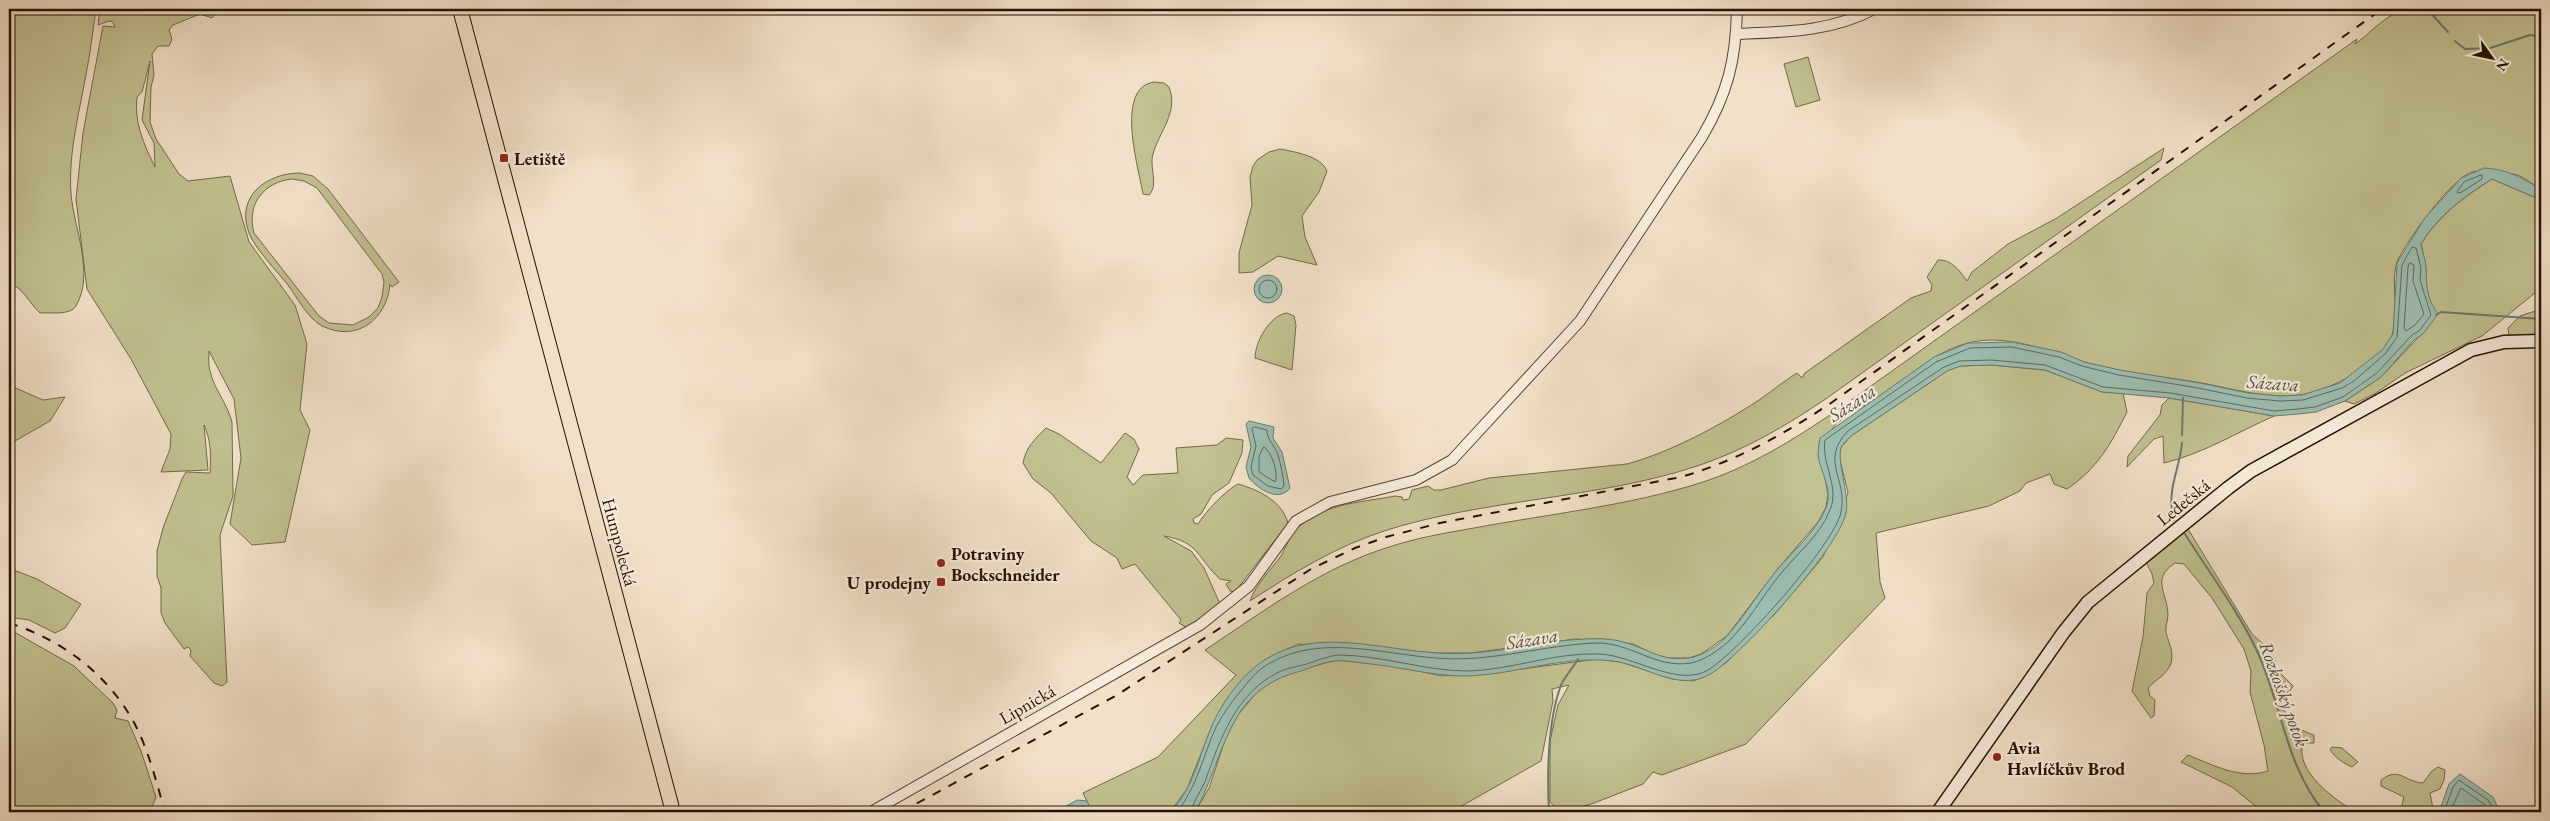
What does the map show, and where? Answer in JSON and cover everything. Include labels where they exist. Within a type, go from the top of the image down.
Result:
[{"type":"main road","name":"Humpolecká","points":[[460,9],[672,812]]},
{"type":"main road","name":"Ledečská","points":[[1938,812],[2064,633],[2088,602],[2228,488],[2251,471],[2471,350],[2504,342],[2541,341]]},
{"type":"street","name":"Lipnická","points":[[871,812],[1200,625],[1249,586],[1296,521],[1330,502],[1416,480],[1452,460],[1580,321],[1718,109],[1727,87],[1736,34],[1737,9]]},
{"type":"street","points":[[1736,34],[1813,30],[1874,9]]},
{"type":"shaded area","points":[[9,9],[96,9],[71,163],[71,194],[82,251],[84,280],[76,306],[69,311],[60,313],[40,313],[19,289],[9,283]]},
{"type":"shaded area","points":[[100,9],[220,9],[212,18],[200,14],[173,25],[169,30],[172,39],[169,46],[158,46],[152,54],[154,75],[151,87],[150,122],[156,139],[179,174],[188,181],[230,176],[249,242],[295,305],[307,344],[300,410],[310,430],[285,542],[252,545],[230,524],[241,458],[234,399],[209,351],[209,366],[212,378],[232,422],[233,496],[220,535],[227,682],[222,686],[214,683],[190,656],[191,650],[188,647],[184,649],[165,623],[161,613],[161,588],[157,576],[157,551],[163,528],[182,479],[186,472],[210,473],[208,436],[204,425],[208,470],[161,472],[170,449],[171,434],[131,359],[87,289],[76,199],[83,133],[103,26],[115,27],[113,22],[109,21],[98,25]],"holes":[[[150,61],[142,120],[154,143],[155,167],[138,124],[136,106],[137,97],[142,92]]]},
{"type":"shaded area","points":[[2417,9],[2541,9],[2541,189],[2518,175],[2476,171],[2464,176],[2453,185],[2419,226],[2397,262],[2394,279],[2395,318],[2392,335],[2377,356],[2353,374],[2312,393],[2273,396],[2111,369],[2012,342],[1982,340],[1957,346],[1929,361],[1887,392],[1836,424],[1818,456],[1823,466],[1828,495],[1826,507],[1818,522],[1776,571],[1727,636],[1701,654],[1689,658],[1662,658],[1633,644],[1575,639],[1471,653],[1439,653],[1298,644],[1266,659],[1248,674],[1224,703],[1212,726],[1187,789],[1170,812],[1092,812],[1083,793],[1158,757],[1236,675],[1205,650],[1294,592],[1340,566],[1364,556],[1420,538],[1644,498],[1718,477],[1754,461],[1836,411],[2357,39],[2355,44],[2389,17],[2397,13]]},
{"type":"shaded area","points":[[1808,57],[1820,100],[1796,107],[1784,64]]},
{"type":"shaded area","points":[[1154,82],[1164,83],[1169,87],[1172,105],[1153,154],[1154,181],[1149,195],[1143,194],[1134,149],[1132,113],[1135,99],[1142,88]]},
{"type":"shaded area","points":[[2164,148],[2161,160],[1827,398],[1781,428],[1732,453],[1697,466],[1620,486],[1461,512],[1422,520],[1384,531],[1331,553],[1250,601],[1260,583],[1281,556],[1293,533],[1303,523],[1327,510],[1353,503],[1395,496],[1402,497],[1403,500],[1409,499],[1412,490],[1428,486],[1434,490],[1441,490],[1489,478],[1627,464],[1644,459],[1695,437],[1759,400],[1797,373],[1802,378],[1805,373],[1911,298],[1931,291],[1932,285],[1927,277],[1938,260],[1951,264],[1959,270],[1967,281],[1972,272],[2008,244],[2057,218]]},
{"type":"shaded area","points":[[1280,149],[1313,158],[1324,166],[1327,171],[1319,192],[1302,216],[1305,237],[1317,265],[1278,256],[1253,272],[1239,273],[1239,253],[1252,205],[1250,177],[1253,166],[1257,160],[1269,152]]},
{"type":"shaded area","points":[[300,173],[313,176],[328,189],[399,282],[392,287],[390,284],[388,297],[376,317],[358,329],[347,332],[335,331],[317,322],[307,313],[288,285],[261,253],[249,233],[246,208],[250,198],[266,182],[288,174]],"holes":[[[292,179],[304,181],[317,188],[382,274],[384,282],[378,308],[369,317],[353,325],[329,323],[319,316],[254,233],[253,213],[255,204],[260,196],[273,185],[282,181]]]},
{"type":"shaded area","points":[[2492,179],[2541,200],[2541,288],[2482,336],[2405,373],[2376,393],[2354,404],[2345,401],[2381,377],[2430,325],[2431,304],[2424,279],[2426,268],[2421,244],[2435,224],[2453,207]]},
{"type":"shaded area","points":[[2541,309],[2541,335],[2509,336],[2508,328],[2520,316]]},
{"type":"shaded area","points":[[1287,313],[1294,316],[1296,325],[1292,370],[1255,358],[1258,344],[1269,324]]},
{"type":"shaded area","points":[[1991,365],[2045,370],[2102,392],[2123,393],[2127,412],[2115,435],[2095,464],[2067,489],[2054,484],[2050,474],[2026,483],[2020,491],[1989,506],[1876,533],[1880,582],[1885,598],[1746,744],[1662,775],[1653,772],[1643,784],[1594,803],[1581,807],[1555,807],[1550,802],[1550,741],[1558,705],[1569,685],[1552,689],[1553,701],[1541,761],[1451,812],[1195,812],[1209,788],[1225,740],[1237,716],[1258,691],[1280,676],[1336,660],[1395,666],[1442,676],[1513,670],[1598,659],[1621,662],[1672,679],[1694,681],[1726,663],[1774,615],[1823,557],[1848,493],[1839,456],[1841,447],[1851,436],[1947,371],[1960,366]]},
{"type":"shaded area","points":[[9,385],[43,400],[65,397],[50,421],[15,441],[9,434]]},
{"type":"shaded area","points":[[2169,398],[2274,416],[2192,454],[2164,463],[2163,436],[2154,439],[2127,467],[2128,456],[2160,415],[2162,405]]},
{"type":"shaded area","points":[[1046,428],[1059,434],[1101,463],[1125,433],[1134,439],[1139,449],[1127,477],[1133,485],[1143,475],[1178,473],[1176,448],[1217,445],[1226,438],[1243,440],[1242,453],[1229,483],[1212,495],[1201,514],[1193,519],[1194,523],[1198,524],[1216,502],[1238,484],[1269,498],[1281,508],[1288,523],[1235,592],[1230,591],[1226,584],[1231,581],[1220,579],[1197,552],[1185,542],[1164,536],[1191,551],[1204,568],[1220,604],[1213,612],[1187,628],[1179,623],[1181,620],[1135,564],[1122,569],[1117,558],[1091,541],[1051,493],[1033,479],[1023,463],[1024,457],[1038,436]]},
{"type":"shaded area","points":[[2188,529],[2252,634],[2272,654],[2276,669],[2293,686],[2289,692],[2279,695],[2290,721],[2305,732],[2314,735],[2314,743],[2303,743],[2302,754],[2305,764],[2311,774],[2328,793],[2356,812],[2263,812],[2232,787],[2181,762],[2188,755],[2237,773],[2247,774],[2268,771],[2264,745],[2250,692],[2251,671],[2244,649],[2212,598],[2184,564],[2175,563],[2168,569],[2162,580],[2168,614],[2166,633],[2172,659],[2167,671],[2148,688],[2150,696],[2155,700],[2154,716],[2151,718],[2132,691],[2143,637],[2147,593],[2154,583],[2146,562]]},
{"type":"shaded area","points":[[11,569],[37,579],[81,604],[65,628],[55,633],[29,620],[9,617],[9,572]]},
{"type":"shaded area","points":[[9,629],[74,666],[113,703],[117,710],[115,718],[128,721],[141,751],[156,797],[150,812],[9,812]]},
{"type":"shaded area","points":[[2332,747],[2342,748],[2358,762],[2352,767],[2346,764],[2332,753],[2330,750]]},
{"type":"shaded area","points":[[2438,767],[2445,770],[2444,780],[2440,789],[2430,793],[2433,809],[2431,812],[2405,812],[2401,809],[2404,797],[2381,786],[2381,780],[2393,774],[2423,783],[2432,771]]},
{"type":"water","points":[[2484,168],[2507,172],[2534,185],[2541,189],[2541,200],[2492,179],[2472,192],[2435,224],[2421,244],[2426,265],[2428,292],[2438,314],[2423,334],[2414,340],[2381,377],[2345,401],[2316,412],[2274,416],[2169,398],[2102,392],[2045,370],[1991,365],[1960,366],[1947,371],[1851,436],[1844,443],[1840,451],[1840,458],[1847,504],[1840,528],[1810,573],[1789,598],[1745,644],[1712,673],[1700,679],[1688,681],[1663,676],[1613,661],[1594,660],[1557,663],[1484,675],[1465,676],[1349,661],[1327,662],[1281,678],[1256,693],[1243,708],[1231,728],[1195,812],[1170,812],[1190,783],[1215,718],[1234,689],[1257,665],[1286,649],[1328,642],[1456,654],[1493,651],[1567,640],[1609,639],[1633,645],[1660,656],[1680,659],[1694,657],[1710,650],[1734,628],[1776,571],[1822,517],[1828,501],[1828,495],[1818,456],[1820,438],[1934,357],[1968,343],[2012,342],[2061,352],[2084,362],[2120,370],[2248,393],[2280,396],[2302,395],[2340,383],[2382,350],[2393,334],[2397,263],[2424,219],[2461,178]]},
{"type":"water","points":[[1268,275],[1278,279],[1282,289],[1278,299],[1268,303],[1258,299],[1254,289],[1258,279]]},
{"type":"water","points":[[1249,421],[1274,427],[1273,438],[1282,452],[1290,488],[1285,492],[1280,494],[1269,493],[1249,478],[1246,467],[1251,447],[1246,424]]},
{"type":"water","points":[[2460,774],[2493,797],[2500,812],[2439,812],[2449,784]]},
{"type":"water","points":[[1077,800],[1087,801],[1092,812],[1056,812]]},
{"type":"waterway","points":[[2427,9],[2448,32]]},
{"type":"waterway","points":[[2455,41],[2465,49],[2490,48],[2530,35],[2541,37]]},
{"type":"waterway","points":[[2436,315],[2441,312],[2541,319]]},
{"type":"waterway","name":"Rozkošský potok","points":[[2182,435],[2183,398]]},
{"type":"waterway","name":"Rozkošský potok","points":[[2174,520],[2171,499],[2172,489],[2182,443]]},
{"type":"waterway","name":"Rozkošský potok","points":[[2185,534],[2250,636],[2273,692],[2292,754],[2311,794],[2324,812]]},
{"type":"waterway","points":[[1549,812],[1548,764],[1553,715],[1561,685],[1578,659]]},
{"type":"railway","points":[[901,812],[1117,695],[1311,569],[1355,548],[1386,537],[1440,523],[1681,477],[1701,471],[1759,446],[1831,403],[2382,9]]},
{"type":"railway","points":[[9,623],[46,638],[63,648],[80,659],[109,686],[132,719],[143,741],[165,812]]},
{"type":"place","name":"Letiště","points":[[504,158]]},
{"type":"place","name":"Potraviny Bockschneider","points":[[941,563]]},
{"type":"place","name":"U prodejny","points":[[941,582]]},
{"type":"place","name":"Avia Havlíčkův Brod","points":[[1997,757]]},
{"type":"water label","name":"Sázava","points":[[2273,383]]},
{"type":"water label","name":"Sázava","points":[[1852,403]]},
{"type":"water label","name":"Sázava","points":[[1532,639]]}]
